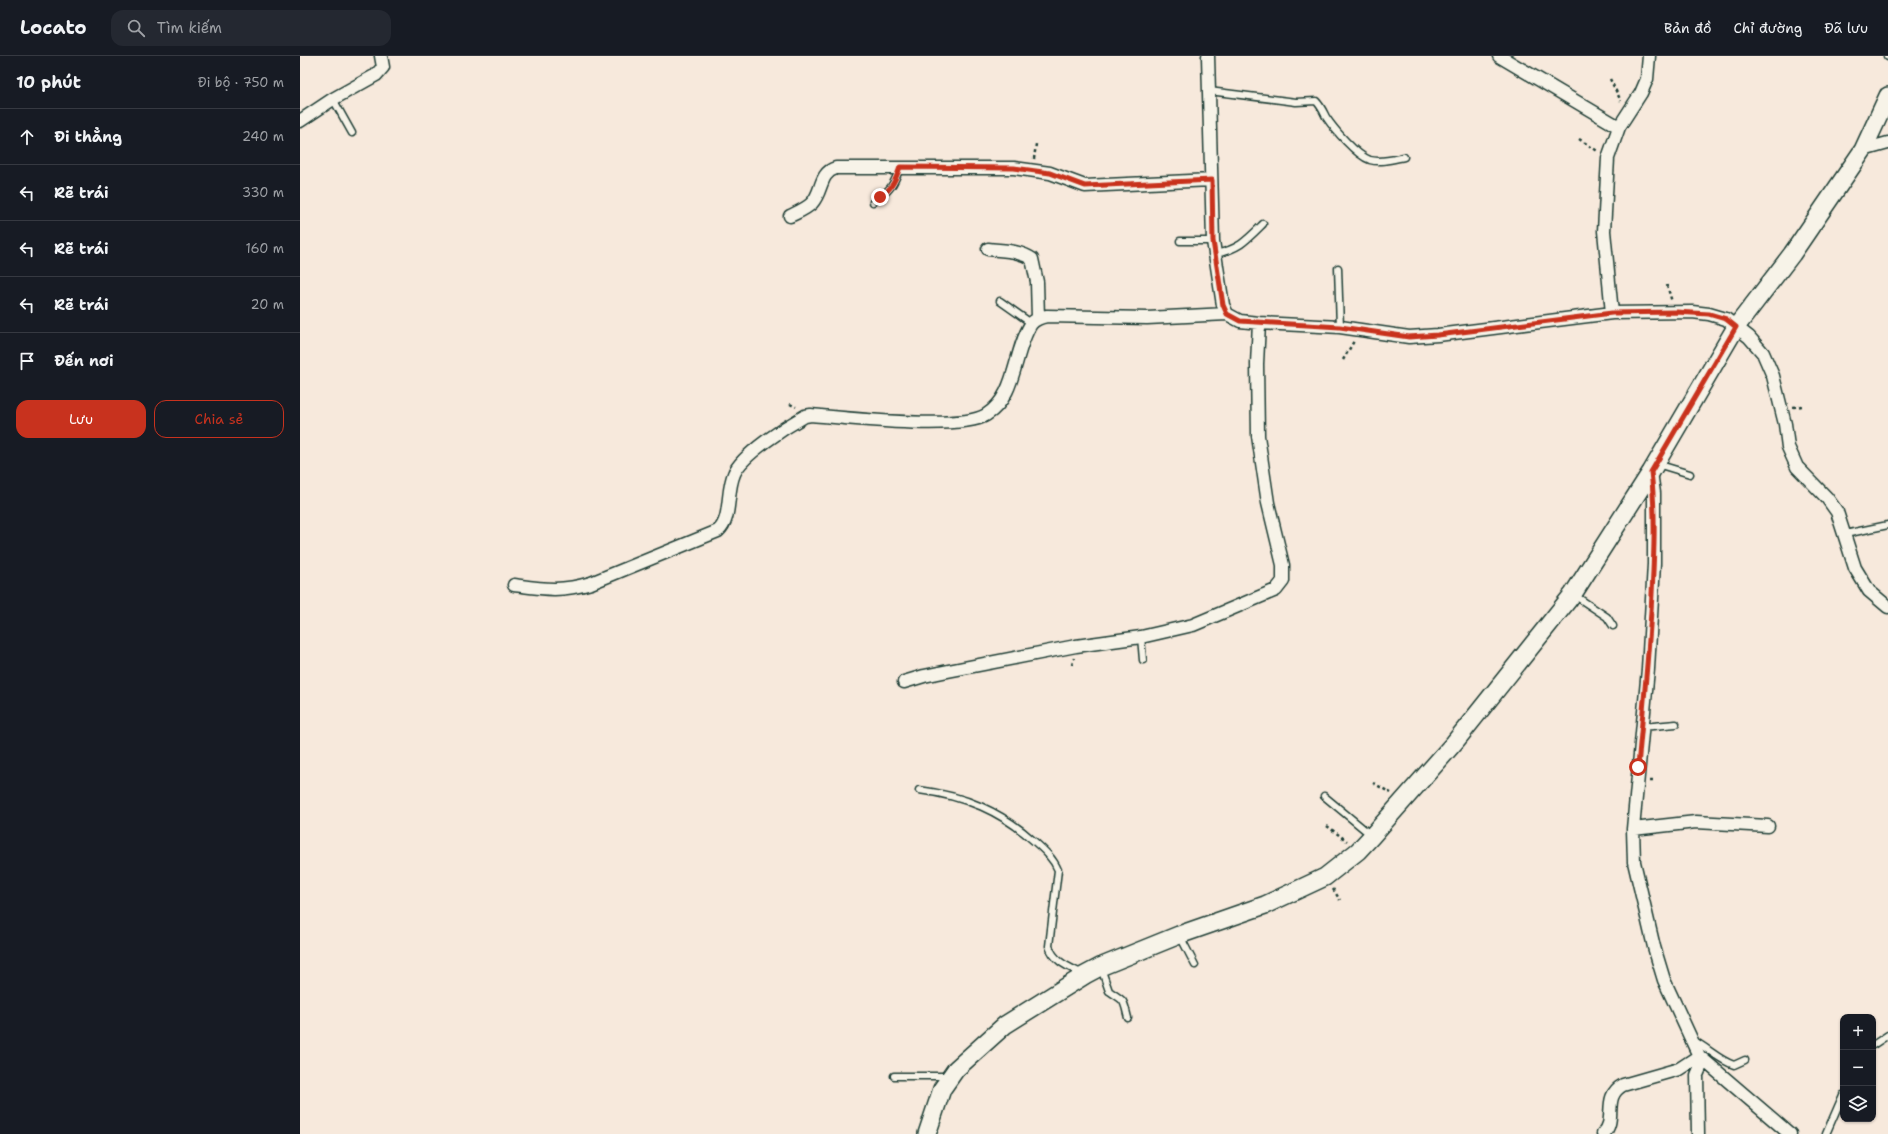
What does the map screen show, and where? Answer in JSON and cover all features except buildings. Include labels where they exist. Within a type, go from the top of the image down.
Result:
[{"type":"street","points":[[300,121],[333,98],[376,75],[383,67],[381,56]]},
{"type":"street","points":[[1208,56],[1213,241],[1223,305],[1227,314]]},
{"type":"street","points":[[1499,56],[1619,126]]},
{"type":"street","points":[[1612,313],[1604,231],[1608,158],[1619,126],[1641,93],[1647,79],[1649,56]]},
{"type":"street","points":[[927,1134],[931,1117],[942,1089],[951,1076],[975,1051],[1005,1025],[1085,974],[1100,967],[1179,935],[1265,905],[1318,880],[1339,867],[1358,851],[1372,836],[1454,743],[1573,594],[1653,468],[1736,327],[1792,254],[1863,150],[1888,96]]},
{"type":"street","points":[[1863,150],[1888,143]]},
{"type":"street","points":[[790,216],[803,210],[813,202],[828,170],[836,168],[1014,168],[1050,173],[1085,186],[1212,180]]},
{"type":"street","points":[[514,585],[553,590],[572,589],[591,583],[718,531],[724,526],[726,520],[728,492],[734,473],[741,462],[751,453],[805,416],[811,415],[900,422],[948,422],[985,416],[995,408],[1011,381],[1017,356],[1035,320],[1038,282],[1032,259],[1015,252],[988,249]]},
{"type":"street","points":[[1035,320],[1047,316],[1147,318],[1227,314],[1240,321],[1340,327],[1409,337],[1438,335],[1612,313],[1676,312],[1709,314],[1726,319],[1749,337],[1763,353],[1773,376],[1785,424],[1788,447],[1797,467],[1827,498],[1837,512],[1856,568],[1870,591],[1888,607]]},
{"type":"street","points":[[904,682],[948,671],[1076,646],[1141,637],[1193,625],[1276,590],[1283,581],[1283,565],[1268,503],[1258,436],[1256,364],[1260,323]]},
{"type":"street","points":[[1653,468],[1654,564],[1648,669],[1633,829],[1634,862],[1654,947],[1664,980],[1689,1038],[1701,1058],[1790,1134]]},
{"type":"street","points":[[1633,829],[1696,822],[1768,826]]},
{"type":"street","points":[[1603,1134],[1607,1130],[1609,1124],[1612,1095],[1617,1089],[1623,1085],[1679,1069],[1701,1058]]},
{"type":"street","points":[[1698,1134],[1697,1075],[1701,1058]]},
{"type":"lane","points":[[1209,91],[1296,102],[1316,101],[1339,132],[1355,150],[1370,160],[1386,161],[1404,157]]},
{"type":"lane","points":[[333,98],[352,133]]},
{"type":"lane","points":[[873,202],[888,192],[894,183],[900,167]]},
{"type":"lane","points":[[1215,254],[1231,251],[1245,242],[1263,224]]},
{"type":"lane","points":[[1180,241],[1213,241]]},
{"type":"lane","points":[[1338,268],[1340,327]]},
{"type":"lane","points":[[1000,301],[1035,320]]},
{"type":"lane","points":[[1653,468],[1690,474]]},
{"type":"lane","points":[[1845,534],[1888,525]]},
{"type":"lane","points":[[1573,594],[1607,617],[1613,626]]},
{"type":"lane","points":[[1141,637],[1144,660]]},
{"type":"lane","points":[[1642,727],[1676,724]]},
{"type":"lane","points":[[919,790],[946,793],[994,812],[1020,829],[1055,862],[1058,870],[1049,946],[1052,954],[1058,961],[1085,974]]},
{"type":"lane","points":[[1324,796],[1372,836]]},
{"type":"lane","points":[[1179,935],[1195,965]]},
{"type":"lane","points":[[1100,967],[1110,991],[1119,996],[1124,1002],[1128,1018]]},
{"type":"lane","points":[[1876,1043],[1888,1035]]},
{"type":"lane","points":[[1689,1038],[1710,1050],[1724,1062],[1734,1065],[1745,1060]]},
{"type":"lane","points":[[894,1076],[951,1076]]},
{"type":"lane","points":[[1826,1134],[1840,1102]]},
{"type":"path","points":[[1610,79],[1627,112]]},
{"type":"path","points":[[1579,139],[1608,158]]},
{"type":"path","points":[[1343,360],[1360,330]]},
{"type":"path","points":[[1372,783],[1404,800]]},
{"type":"path","points":[[1328,826],[1358,851]]},
{"type":"route","points":[[880,197],[888,192],[894,183],[900,167],[1014,168],[1050,173],[1085,186],[1212,180],[1213,241],[1222,290],[1223,305],[1227,314],[1240,321],[1340,327],[1409,337],[1438,335],[1612,313],[1692,312],[1709,314],[1726,319],[1736,327],[1651,472],[1654,493],[1654,564],[1648,669],[1638,767]]}]
